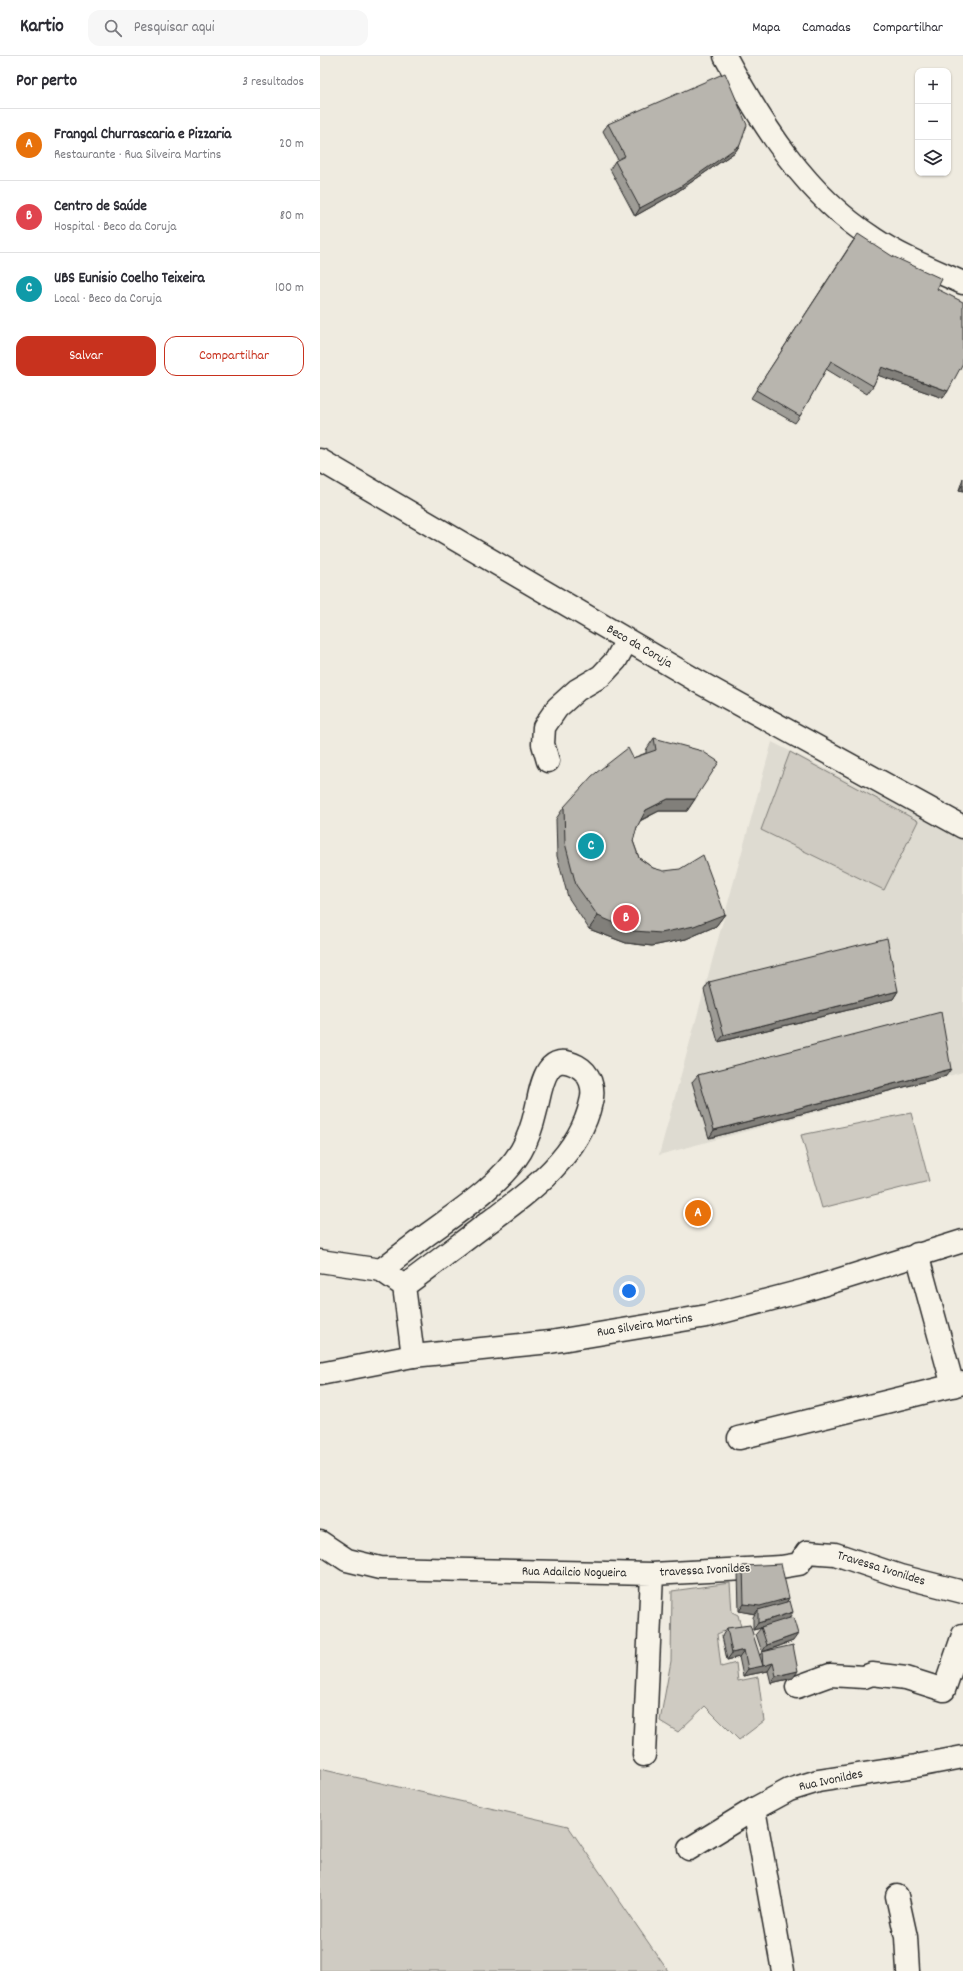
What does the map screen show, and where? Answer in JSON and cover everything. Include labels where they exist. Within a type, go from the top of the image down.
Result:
[{"type":"street","points":[[725,56],[751,104],[788,158],[830,205],[873,238],[910,260],[963,283]]},
{"type":"street","name":"Beco da Coruja","points":[[320,460],[699,682],[963,827]]},
{"type":"street","points":[[548,761],[543,744],[544,728],[548,721],[557,708],[578,690],[601,676],[616,660],[627,640]]},
{"type":"street","points":[[381,1270],[470,1204],[499,1177],[521,1151],[536,1110],[540,1086],[545,1074],[553,1066],[563,1062],[575,1065],[584,1071],[591,1082],[593,1094],[590,1109],[583,1128],[573,1145],[553,1169],[507,1208],[404,1286]]},
{"type":"street","name":"Rua Silveira Martins","points":[[322,1377],[413,1356],[550,1342],[707,1316],[806,1290],[917,1254],[963,1241]]},
{"type":"street","points":[[739,1438],[958,1384],[917,1254]]},
{"type":"street","points":[[320,1261],[381,1270],[404,1286],[413,1356]]},
{"type":"street","name":"Rua Adailcio Nogueira","points":[[320,1542],[347,1560],[380,1568],[652,1574]]},
{"type":"street","name":"Travessa Ivonildes","points":[[781,1567],[799,1564],[807,1552],[835,1554],[900,1576],[963,1592]]},
{"type":"street","name":"travessa Ivonildes","points":[[652,1574],[781,1567]]},
{"type":"street","points":[[644,1755],[652,1574]]},
{"type":"street","points":[[797,1688],[830,1674],[864,1677],[872,1674],[906,1678],[944,1690],[963,1635]]},
{"type":"street","name":"Rua Ivonildes","points":[[689,1849],[754,1809],[789,1790],[818,1781],[916,1766],[963,1757]]},
{"type":"street","points":[[754,1809],[783,1971]]},
{"type":"street","points":[[897,1896],[906,1936],[908,1971]]},
{"type":"shaded area","points":[[772,742],[963,838],[963,1072],[659,1155]]},
{"type":"shaded area","points":[[790,752],[918,821],[884,890],[761,830]]},
{"type":"shaded area","points":[[911,1113],[929,1181],[822,1208],[801,1135]]},
{"type":"shaded area","points":[[730,1583],[732,1612],[738,1615],[741,1627],[732,1628],[717,1634],[721,1667],[736,1663],[738,1681],[758,1677],[764,1721],[739,1740],[705,1706],[678,1732],[660,1721],[671,1661],[672,1591]]},
{"type":"shaded area","points":[[320,1769],[568,1826],[668,1971],[320,1971]]},
{"type":"building","points":[[725,73],[747,125],[740,145],[680,187],[640,208],[615,161],[625,156],[608,124]]},
{"type":"building","points":[[858,234],[892,256],[942,279],[937,289],[963,302],[963,363],[948,391],[882,367],[873,386],[831,361],[800,416],[756,390]]},
{"type":"building","points":[[654,738],[702,751],[719,762],[695,799],[668,799],[646,810],[637,827],[633,841],[639,858],[653,868],[664,871],[680,869],[703,855],[725,914],[694,926],[661,933],[634,931],[598,916],[576,885],[565,843],[564,807],[592,776],[628,748],[633,758],[656,750]]},
{"type":"building","points":[[887,938],[898,991],[724,1035],[709,982]]},
{"type":"building","points":[[941,1012],[951,1069],[714,1130],[698,1075]]},
{"type":"building","points":[[781,1564],[789,1598],[760,1606],[744,1604],[743,1566]]},
{"type":"building","points":[[790,1601],[793,1612],[758,1623],[758,1610]]},
{"type":"building","points":[[793,1617],[798,1634],[767,1645],[761,1627]]},
{"type":"building","points":[[750,1625],[763,1666],[748,1669],[744,1650],[732,1653],[727,1628]]},
{"type":"building","points":[[793,1645],[798,1671],[776,1676],[773,1663],[763,1666],[762,1652]]},
{"type":"place","name":"UBS Eunisio Coelho Teixeira","points":[[591,846]]},
{"type":"place","name":"Centro de Saúde","points":[[626,918]]},
{"type":"place","name":"Frangal Churrascaria e Pizzaria","points":[[698,1213]]}]
